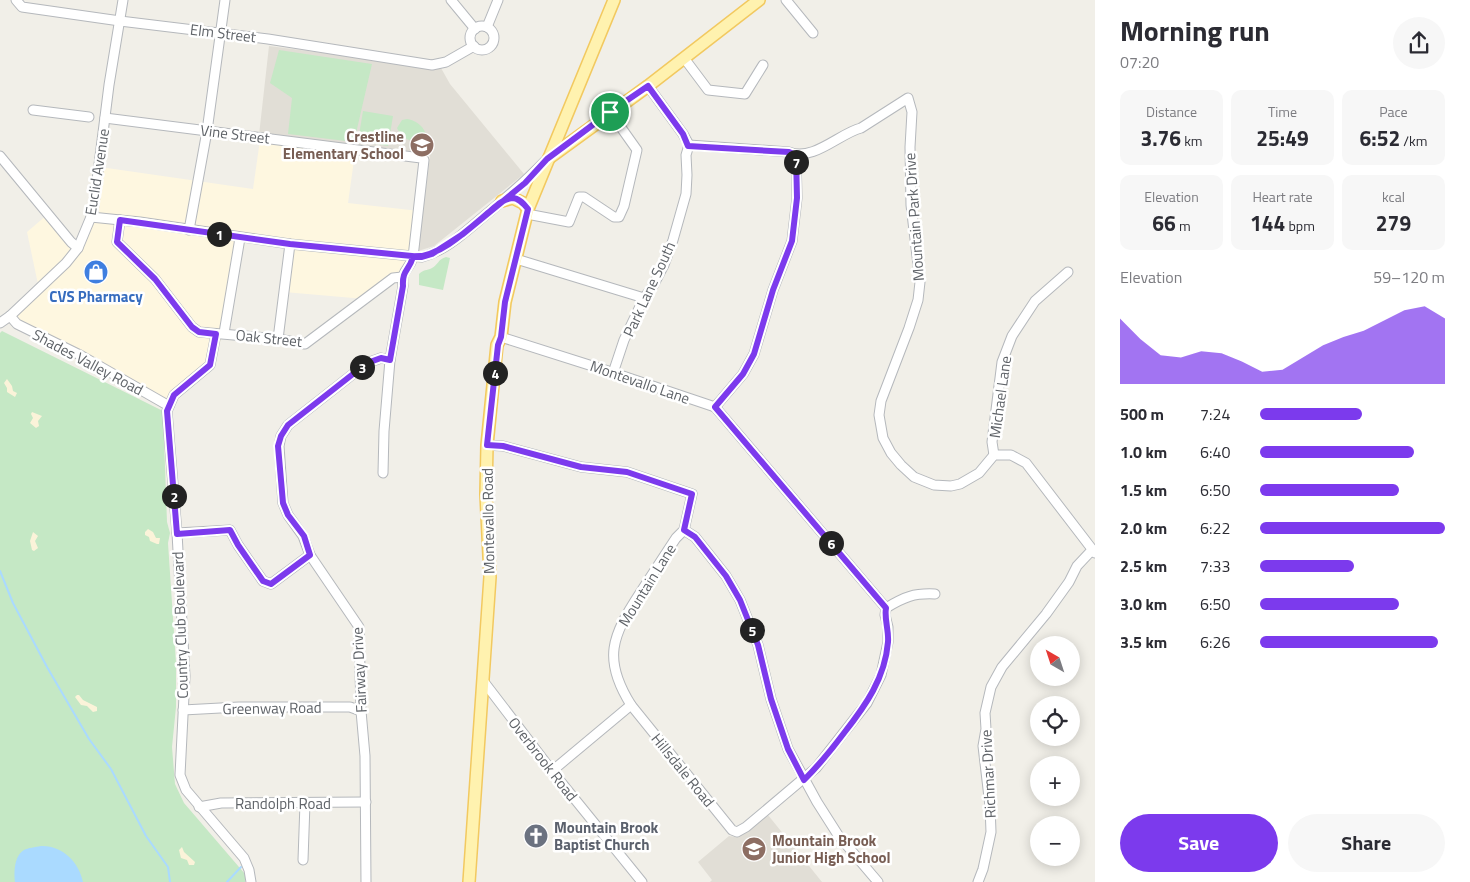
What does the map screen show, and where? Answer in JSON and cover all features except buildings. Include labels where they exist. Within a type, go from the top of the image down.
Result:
[{"type":"main road","name":"Montevallo Road","points":[[469,882],[490,577],[486,494],[487,445],[498,345],[501,337],[505,302],[527,211],[614,0]]},
{"type":"main road","points":[[547,159],[648,86],[759,0]]},
{"type":"main road","points":[[566,118],[572,127],[584,132]]},
{"type":"main road","points":[[502,201],[513,198],[523,203],[527,211]]},
{"type":"street","name":"Elm Street","points":[[16,0],[22,7],[120,21],[268,38],[432,65],[446,62],[474,46]]},
{"type":"street","name":"Euclid Avenue","points":[[0,323],[10,316],[66,263],[78,248],[91,217],[96,198],[105,118],[123,0]]},
{"type":"street","points":[[189,230],[207,131],[225,0]]},
{"type":"street","points":[[451,0],[475,29]]},
{"type":"street","points":[[487,27],[498,0]]},
{"type":"street","points":[[786,0],[813,33]]},
{"type":"street","points":[[482,26],[487,27],[494,36],[493,44],[484,50],[474,46],[471,39],[475,29],[482,26]]},
{"type":"street","points":[[684,58],[708,90],[745,94],[763,65]]},
{"type":"street","points":[[648,86],[683,134],[688,146]]},
{"type":"street","name":"Mountain Park Drive","points":[[688,146],[789,152],[796,155],[828,146],[854,130],[861,128],[908,98],[912,112],[910,147],[911,206],[920,282],[918,300],[910,328],[880,401],[879,415],[883,438],[891,453],[914,477],[934,485],[951,486],[960,484],[978,473],[994,454]]},
{"type":"street","points":[[33,110],[89,117]]},
{"type":"street","points":[[527,211],[569,222],[579,197],[584,198],[614,217],[619,216],[624,206],[637,150],[610,112]]},
{"type":"street","name":"Vine Street","points":[[105,118],[421,158],[424,160],[413,257]]},
{"type":"street","name":"Park Lane South","points":[[613,373],[624,340],[644,298],[664,265],[673,240],[686,194],[686,155],[688,146]]},
{"type":"street","points":[[796,155],[797,198],[792,241],[773,290],[754,354],[743,374],[715,407],[886,608],[885,615],[888,627],[888,642],[881,676],[867,703],[816,768],[804,780]]},
{"type":"street","points":[[0,156],[78,248]]},
{"type":"street","points":[[91,217],[240,238],[422,257],[432,254],[463,234],[525,183],[547,159]]},
{"type":"street","name":"Oak Street","points":[[120,220],[117,242],[155,279],[192,327],[199,332],[278,339],[305,344],[393,278],[402,276]]},
{"type":"street","points":[[169,406],[174,395],[210,365],[233,284],[240,238]]},
{"type":"street","points":[[278,339],[290,244]]},
{"type":"street","points":[[383,474],[384,431],[390,360],[403,286],[402,276],[412,262],[413,257]]},
{"type":"street","points":[[516,259],[644,298]]},
{"type":"street","name":"Michael Lane","points":[[994,454],[992,442],[1002,362],[1012,336],[1035,301],[1068,272]]},
{"type":"street","name":"Shades Valley Road","points":[[10,316],[17,324],[80,355],[169,406]]},
{"type":"street","name":"Montevallo Lane","points":[[501,337],[715,407]]},
{"type":"street","name":"Fairway Drive","points":[[366,882],[365,756],[361,710],[359,627],[310,555],[304,536],[288,515],[283,503],[278,446],[281,436],[288,425],[367,363],[381,358],[390,360]]},
{"type":"street","name":"Country Club Boulevard","points":[[169,406],[167,419],[177,534],[185,676],[180,775],[186,790],[199,807],[244,858],[250,870],[251,882]]},
{"type":"street","name":"Mountain Lane","points":[[487,445],[503,446],[581,467],[627,472],[692,494],[684,530],[665,554],[628,611],[617,633],[613,650],[614,666],[620,687],[631,706]]},
{"type":"street","points":[[994,454],[1011,455],[1026,463],[1094,551]]},
{"type":"street","points":[[177,534],[230,530],[263,581],[271,584],[310,555]]},
{"type":"street","points":[[684,530],[695,537],[726,576],[740,600],[758,645],[771,699],[786,741],[804,780],[838,835],[878,882]]},
{"type":"street","name":"Richmar Drive","points":[[978,882],[983,869],[991,832],[983,746],[986,729],[985,712],[991,687],[1002,667],[1046,614],[1069,582],[1077,566],[1094,551]]},
{"type":"street","points":[[886,608],[906,596],[920,593],[935,594]]},
{"type":"street","name":"Overbrook Road","points":[[484,682],[552,771],[642,882]]},
{"type":"street","points":[[552,771],[631,706]]},
{"type":"street","name":"Hillsdale Road","points":[[631,706],[732,830],[737,832],[746,827],[804,780]]},
{"type":"street","name":"Greenway Road","points":[[183,710],[244,707],[350,707],[361,710]]},
{"type":"street","name":"Randolph Road","points":[[199,807],[221,803],[366,802]]},
{"type":"street","points":[[303,860],[305,803]]},
{"type":"shaded area","name":"Crestline Elementary School","points":[[269,46],[441,68],[450,84],[524,174],[434,246],[418,251],[430,156],[259,135]]},
{"type":"shaded area","points":[[260,140],[355,153],[348,203],[419,211],[413,257],[393,278],[365,299],[284,292],[290,244],[240,238],[224,333],[210,365],[175,403],[17,324],[10,316],[39,289],[27,232],[48,214],[78,248],[94,206],[100,167],[253,189]]},
{"type":"shaded area","name":"Mountain Brook Junior High School","points":[[768,815],[822,882],[710,882],[712,880],[698,862],[729,836],[737,837]]},
{"type":"green space","points":[[279,50],[372,64],[354,142],[288,134],[292,98],[270,83]]},
{"type":"green space","points":[[363,111],[393,116],[388,146],[358,141]]},
{"type":"green space","points":[[407,119],[420,125],[426,137],[417,141],[405,138],[397,128],[402,120]]},
{"type":"green space","points":[[450,258],[443,290],[419,285],[419,274],[434,267],[441,259]]},
{"type":"green space","points":[[2,331],[163,411],[167,522],[170,533],[168,543],[176,663],[176,707],[172,747],[175,784],[184,803],[245,874],[245,882],[0,882],[0,333]]},
{"type":"sand","points":[[7,379],[13,391],[17,393],[15,397],[7,392],[4,383]]},
{"type":"sand","points":[[32,412],[42,416],[38,421],[39,426],[36,428],[30,423],[33,418]]},
{"type":"sand","points":[[148,529],[153,532],[156,538],[160,538],[159,544],[150,541],[149,537],[145,535]]},
{"type":"sand","points":[[33,532],[38,536],[35,541],[38,548],[34,551],[30,541]]},
{"type":"sand","points":[[77,695],[97,707],[97,711],[93,712],[87,706],[81,705],[75,697]]},
{"type":"sand","points":[[182,847],[184,852],[195,862],[194,865],[189,865],[187,860],[181,858],[179,850]]},
{"type":"water","points":[[41,846],[56,848],[68,856],[78,868],[83,882],[15,882],[15,864],[18,856],[24,850]]},
{"type":"waterway","points":[[0,571],[13,603],[47,667],[89,739],[111,769],[146,836],[168,867],[170,882]]},
{"type":"waterway","points":[[227,882],[241,867]]},
{"type":"place","name":"Crestline Elementary School","points":[[422,145]]},
{"type":"place","name":"CVS Pharmacy","points":[[96,272]]},
{"type":"place","name":"Mountain Brook Baptist Church","points":[[536,836]]},
{"type":"place","name":"Mountain Brook Junior High School","points":[[754,849]]},
{"type":"route","points":[[610,112],[547,159],[525,183],[502,201],[463,234],[432,254],[422,257],[240,238],[120,220],[117,242],[155,279],[192,327],[199,332],[216,334],[210,365],[174,395],[167,411],[177,534],[230,530],[263,581],[271,584],[310,555],[304,536],[288,515],[283,503],[278,446],[281,436],[288,425],[367,363],[381,358],[390,360],[403,286],[402,276],[412,262],[413,257],[422,257],[432,254],[456,238],[463,234],[486,214],[502,201],[513,198],[523,203],[528,209],[505,302],[501,337],[498,345],[487,445],[503,446],[581,467],[627,472],[692,494],[684,530],[695,537],[726,576],[740,600],[758,645],[771,699],[788,749],[804,780],[816,768],[867,703],[881,676],[888,642],[888,627],[885,615],[886,608],[715,407],[743,374],[754,354],[773,290],[792,241],[797,198],[796,155],[789,152],[744,148],[688,146],[683,134],[648,86],[610,112]]}]
